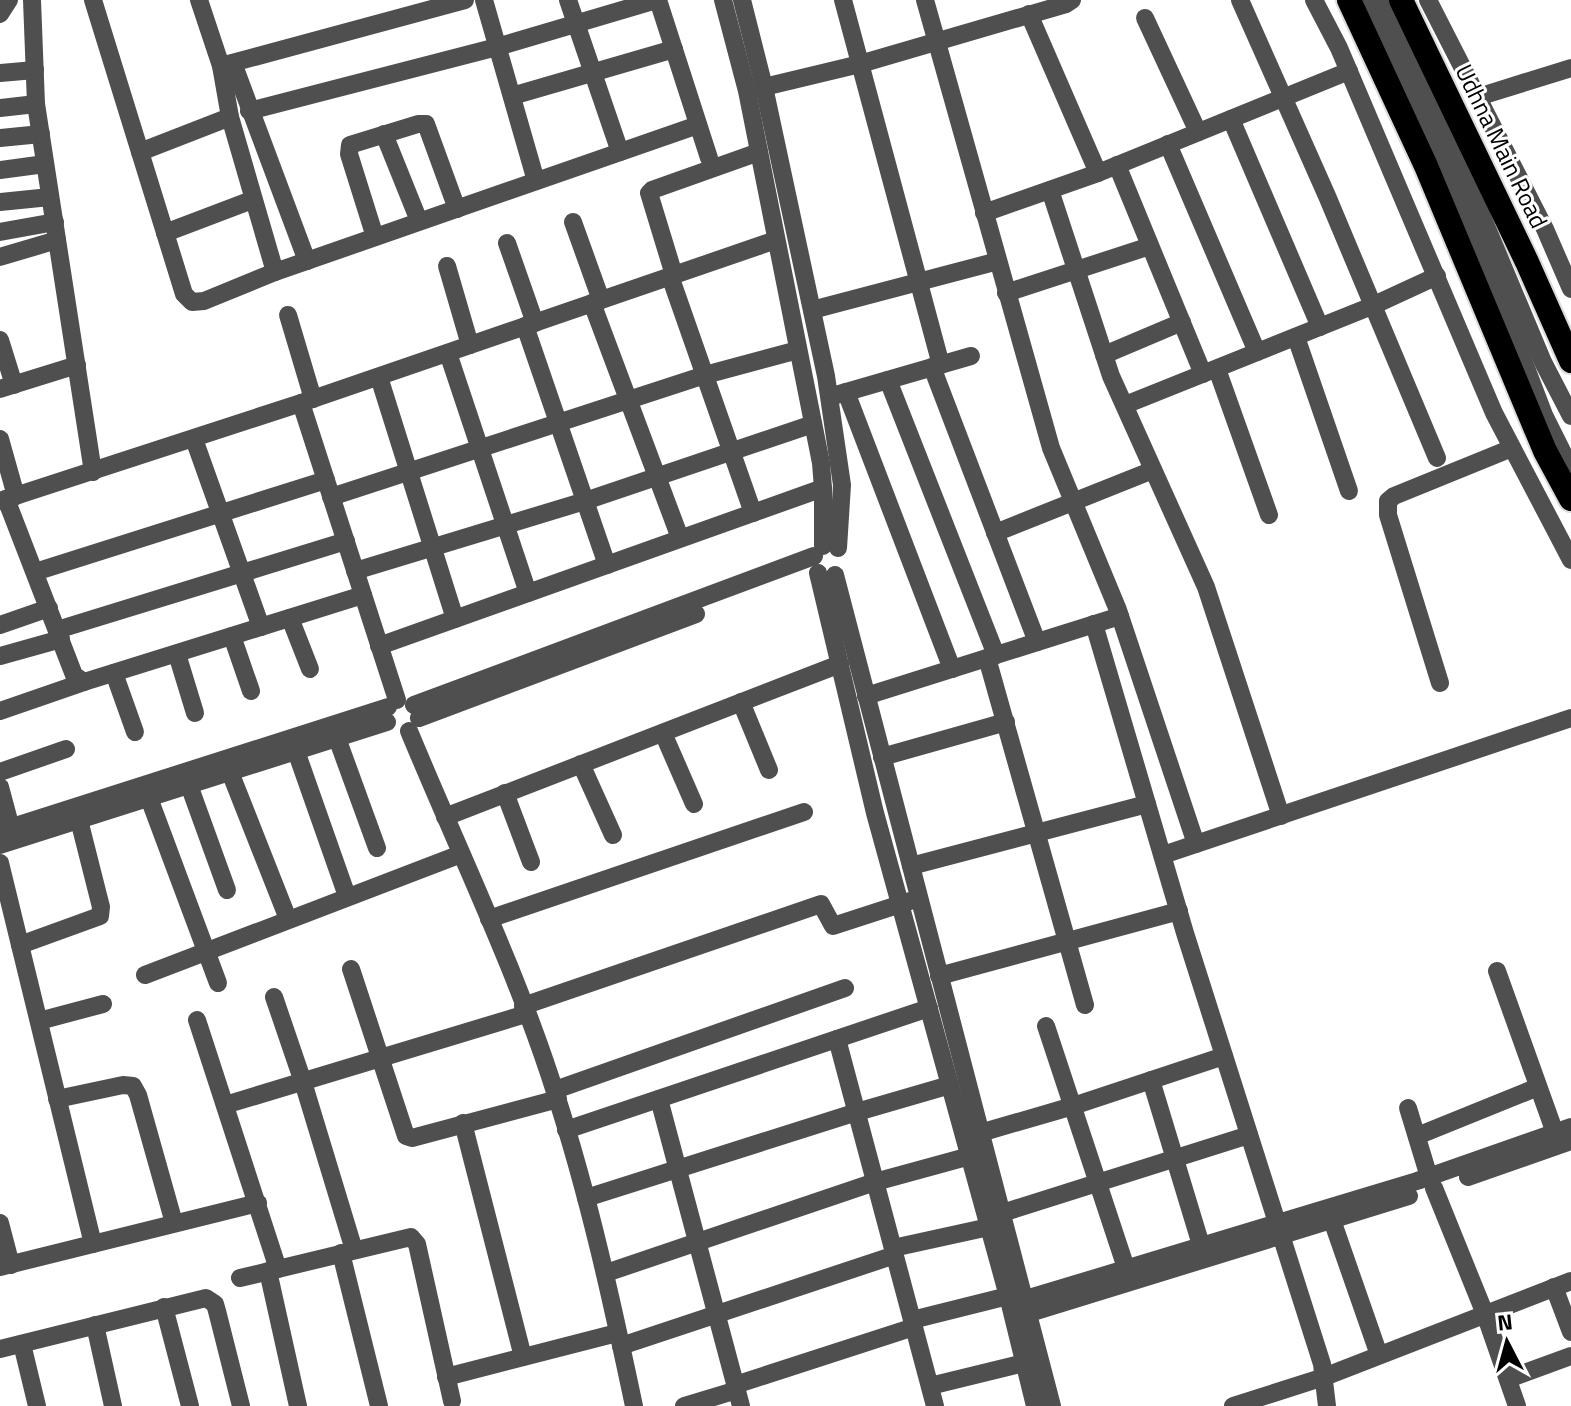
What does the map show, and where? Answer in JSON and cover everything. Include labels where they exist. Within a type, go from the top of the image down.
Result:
[{"type":"highway","points":[[1349,0],[1426,166],[1545,451],[1571,499]]},
{"type":"highway","name":"Udhna Main Road","points":[[1401,0],[1569,351]]},
{"type":"street","points":[[0,14],[9,0]]},
{"type":"street","points":[[32,0],[36,104],[93,472]]},
{"type":"street","points":[[93,0],[184,294],[192,302],[204,301],[275,272],[698,125]]},
{"type":"street","points":[[199,0],[249,111],[307,261]]},
{"type":"street","points":[[227,64],[465,0]]},
{"type":"street","points":[[484,0],[536,181]]},
{"type":"street","points":[[568,0],[620,152]]},
{"type":"street","points":[[249,111],[497,47],[657,0],[709,158]]},
{"type":"street","points":[[723,0],[747,91],[813,424],[823,488],[824,561],[840,664],[900,905],[950,1085],[970,1156],[996,1220]]},
{"type":"street","points":[[742,0],[812,310],[838,395],[952,669]]},
{"type":"street","points":[[843,0],[919,284],[936,366],[1037,642]]},
{"type":"street","points":[[925,0],[1051,448],[1120,616],[1196,844]]},
{"type":"street","points":[[1007,0],[1020,16],[1098,173]]},
{"type":"street","points":[[764,87],[860,64],[1072,0]]},
{"type":"street","points":[[1240,0],[1437,458]]},
{"type":"street","points":[[1314,0],[1349,71],[1494,413],[1571,560]]},
{"type":"street","points":[[1368,0],[1478,242],[1544,415],[1571,469]]},
{"type":"street","points":[[1384,0],[1481,214],[1543,362],[1571,416]]},
{"type":"street","points":[[1428,0],[1545,229],[1571,289]]},
{"type":"street","points":[[1145,18],[1198,132]]},
{"type":"street","points":[[512,96],[674,49]]},
{"type":"street","points":[[227,64],[230,117],[275,272]]},
{"type":"street","points":[[1478,97],[1571,68]]},
{"type":"street","points":[[0,73],[35,70]]},
{"type":"street","points":[[984,213],[1098,173],[1349,71]]},
{"type":"street","points":[[0,108],[36,104]]},
{"type":"street","points":[[140,152],[230,117]]},
{"type":"street","points":[[1231,119],[1320,327]]},
{"type":"street","points":[[375,237],[348,150],[353,144],[426,124],[457,209]]},
{"type":"street","points":[[0,138],[41,134]]},
{"type":"street","points":[[384,134],[419,221]]},
{"type":"street","points":[[1168,144],[1257,352]]},
{"type":"street","points":[[753,513],[672,276],[649,193],[759,152]]},
{"type":"street","points":[[0,170],[45,164]]},
{"type":"street","points":[[1117,165],[1182,322],[1210,371],[1269,515]]},
{"type":"street","points":[[1050,190],[1104,355],[1206,587],[1281,816]]},
{"type":"street","points":[[0,202],[50,197]]},
{"type":"street","points":[[165,233],[252,200]]},
{"type":"street","points":[[573,222],[629,401],[680,538]]},
{"type":"street","points":[[0,232],[56,231]]},
{"type":"street","points":[[0,257],[56,231]]},
{"type":"street","points":[[8,499],[379,377],[776,240]]},
{"type":"street","points":[[507,243],[559,425],[607,565]]},
{"type":"street","points":[[1006,293],[1150,246]]},
{"type":"street","points":[[812,310],[998,261]]},
{"type":"street","points":[[447,266],[470,345]]},
{"type":"street","points":[[1125,405],[1372,306],[1437,276]]},
{"type":"street","points":[[288,315],[328,489],[402,714],[489,919],[556,1094],[606,1273],[634,1406]]},
{"type":"street","points":[[1104,355],[1182,322]]},
{"type":"street","points":[[1296,337],[1349,491]]},
{"type":"street","points":[[0,340],[7,387],[77,365]]},
{"type":"street","points":[[35,572],[221,514],[408,471],[559,425],[705,375],[798,350]]},
{"type":"street","points":[[448,353],[528,593]]},
{"type":"street","points":[[838,395],[971,356]]},
{"type":"street","points":[[379,377],[455,619]]},
{"type":"street","points":[[888,380],[991,656],[1006,722],[1085,1005]]},
{"type":"street","points":[[838,395],[842,514],[824,561],[866,696],[911,866],[980,1133],[996,1220],[1017,1306],[1052,1406]]},
{"type":"street","points":[[355,571],[585,501],[813,424]]},
{"type":"street","points":[[0,439],[8,499],[74,675],[84,682]]},
{"type":"street","points":[[194,439],[261,627]]},
{"type":"street","points":[[1440,683],[1388,515],[1388,501],[1512,448]]},
{"type":"street","points":[[995,533],[1153,470]]},
{"type":"street","points":[[379,646],[823,488]]},
{"type":"street","points":[[0,656],[242,573],[346,541]]},
{"type":"street","points":[[0,845],[337,738],[824,561]]},
{"type":"street","points":[[0,711],[363,595]]},
{"type":"street","points":[[0,625],[49,608]]},
{"type":"street","points":[[866,696],[1120,616]]},
{"type":"street","points":[[290,618],[310,669]]},
{"type":"street","points":[[1094,624],[1179,911],[1324,1377],[1327,1406]]},
{"type":"street","points":[[232,636],[251,691]]},
{"type":"street","points":[[177,654],[195,713]]},
{"type":"street","points":[[445,817],[840,664]]},
{"type":"street","points":[[114,673],[135,732]]},
{"type":"street","points":[[741,702],[769,770]]},
{"type":"street","points":[[0,787],[5,830],[402,714]]},
{"type":"street","points":[[1163,855],[1571,718]]},
{"type":"street","points":[[882,757],[1006,722]]},
{"type":"street","points":[[663,733],[694,804]]},
{"type":"street","points":[[337,738],[377,848]]},
{"type":"street","points":[[0,772],[66,749]]},
{"type":"street","points":[[296,751],[347,896]]},
{"type":"street","points":[[581,764],[613,835]]},
{"type":"street","points":[[230,772],[288,919]]},
{"type":"street","points":[[189,785],[227,890]]},
{"type":"street","points":[[505,793],[531,862]]},
{"type":"street","points":[[149,798],[218,983]]},
{"type":"street","points":[[911,866],[1147,804]]},
{"type":"street","points":[[489,919],[804,812]]},
{"type":"street","points":[[20,945],[100,916],[101,907],[79,820]]},
{"type":"street","points":[[145,975],[461,854]]},
{"type":"street","points":[[0,863],[93,1244]]},
{"type":"street","points":[[225,1105],[525,1010],[821,904],[833,926],[919,898]]},
{"type":"street","points":[[939,976],[1179,911]]},
{"type":"street","points":[[351,969],[406,1136],[412,1138],[556,1094],[845,988]]},
{"type":"street","points":[[1017,1306],[1201,1245],[1332,1220],[1566,1134],[1538,1087],[1497,971]]},
{"type":"street","points":[[274,997],[303,1082],[348,1251],[379,1406]]},
{"type":"street","points":[[39,1021],[103,1004]]},
{"type":"street","points":[[566,1130],[929,1008]]},
{"type":"street","points":[[197,1020],[258,1203],[298,1406]]},
{"type":"street","points":[[1046,1026],[1126,1268]]},
{"type":"street","points":[[837,1039],[931,1400],[1024,1363]]},
{"type":"street","points":[[980,1133],[1224,1056]]},
{"type":"street","points":[[1151,1080],[1201,1245]]},
{"type":"street","points":[[57,1099],[123,1085],[133,1086],[174,1223]]},
{"type":"street","points":[[586,1198],[950,1085]]},
{"type":"street","points":[[1417,1136],[1538,1087]]},
{"type":"street","points":[[659,1099],[738,1394]]},
{"type":"street","points":[[1408,1108],[1432,1183],[1485,1314],[1517,1406]]},
{"type":"street","points":[[463,1123],[523,1357]]},
{"type":"street","points":[[446,1377],[523,1357],[619,1340],[717,1315],[894,1252],[1249,1135]]},
{"type":"street","points":[[606,1273],[875,1182],[970,1156]]},
{"type":"street","points":[[684,1406],[738,1394],[913,1323],[1017,1306],[1432,1183]]},
{"type":"street","points":[[0,1223],[5,1266],[258,1203]]},
{"type":"street","points":[[1332,1220],[1379,1355]]},
{"type":"street","points":[[240,1278],[408,1236],[414,1239],[452,1401]]},
{"type":"street","points":[[1233,1406],[1324,1377],[1563,1284],[1571,1332]]},
{"type":"street","points":[[0,1349],[206,1298],[215,1304],[241,1406]]},
{"type":"street","points":[[1017,1306],[1024,1363],[1035,1406]]},
{"type":"street","points":[[164,1307],[190,1406]]},
{"type":"street","points":[[95,1325],[113,1406]]},
{"type":"street","points":[[22,1344],[37,1406]]},
{"type":"street","points":[[1508,1379],[1571,1356]]}]
